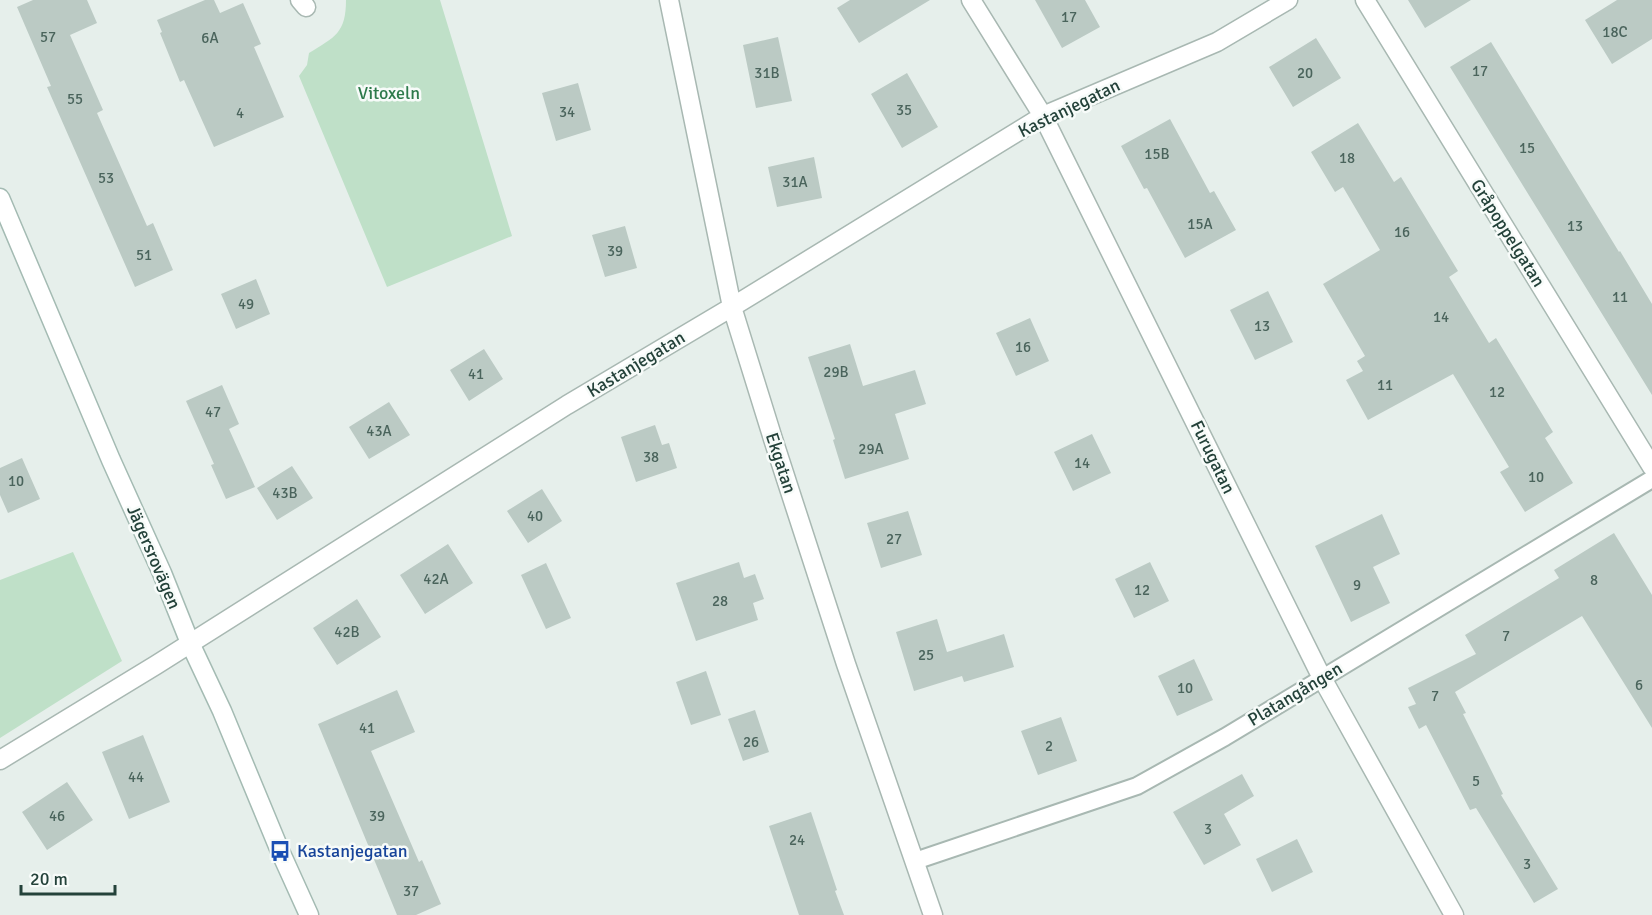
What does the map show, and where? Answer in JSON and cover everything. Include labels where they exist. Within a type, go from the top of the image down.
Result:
[{"type":"street","name":"Ekgatan","points":[[669,0],[732,307],[846,664],[933,915]]},
{"type":"street","name":"Furugatan","points":[[971,0],[1043,116],[1322,678],[1454,915]]},
{"type":"street","name":"Kastanjegatan","points":[[0,760],[567,405],[732,307],[1043,116],[1217,42],[1288,0]]},
{"type":"street","name":"Gråpoppelgatan","points":[[1365,0],[1652,467]]},
{"type":"street","name":"Jägersrovägen","points":[[0,198],[309,915]]},
{"type":"lane","name":"Platangången","points":[[915,861],[1137,786],[1225,737],[1652,479]]},
{"type":"green space","name":"Vitoxeln","points":[[346,0],[440,0],[512,236],[387,287],[299,76],[307,65],[309,53],[326,43],[341,27]]},
{"type":"green space","points":[[73,552],[122,661],[0,738],[0,580]]},
{"type":"building","points":[[33,0],[87,0],[97,23],[70,35],[103,110],[97,113],[147,226],[153,223],[173,270],[135,287],[47,87],[51,86],[17,7]]},
{"type":"building","points":[[205,0],[214,0],[220,13],[243,3],[261,44],[254,47],[284,117],[214,147],[184,80],[180,82],[157,20]]},
{"type":"building","points":[[850,0],[930,0],[859,43],[837,8]]},
{"type":"building","points":[[1035,0],[1085,0],[1100,27],[1062,48]]},
{"type":"building","points":[[1408,0],[1471,0],[1425,28]]},
{"type":"building","points":[[1617,0],[1652,0],[1652,39],[1612,64],[1585,20]]},
{"type":"building","points":[[778,37],[792,101],[756,108],[743,45]]},
{"type":"building","points":[[1316,38],[1341,78],[1293,107],[1269,67]]},
{"type":"building","points":[[1491,42],[1652,304],[1652,395],[1450,67]]},
{"type":"building","points":[[907,73],[938,127],[902,148],[871,94]]},
{"type":"building","points":[[578,83],[591,130],[556,141],[542,93]]},
{"type":"building","points":[[1170,119],[1210,193],[1214,191],[1236,230],[1185,258],[1121,146]]},
{"type":"building","points":[[1358,123],[1394,182],[1401,177],[1458,271],[1449,277],[1489,343],[1496,338],[1553,432],[1545,438],[1573,483],[1525,512],[1500,472],[1509,467],[1453,374],[1368,420],[1346,380],[1363,371],[1357,361],[1365,356],[1323,284],[1380,250],[1343,187],[1335,192],[1311,152]]},
{"type":"building","points":[[814,157],[822,198],[777,207],[768,167]]},
{"type":"building","points":[[625,226],[637,268],[605,277],[592,235]]},
{"type":"building","points":[[256,279],[270,314],[236,329],[221,294]]},
{"type":"building","points":[[1268,291],[1293,342],[1255,360],[1230,310]]},
{"type":"building","points":[[1030,318],[1049,361],[1016,376],[996,333]]},
{"type":"building","points":[[850,344],[863,386],[915,370],[926,404],[895,414],[909,459],[845,479],[833,440],[835,439],[808,357]]},
{"type":"building","points":[[484,349],[503,379],[469,401],[450,370]]},
{"type":"building","points":[[222,385],[239,424],[229,429],[255,487],[226,499],[211,465],[214,464],[186,401]]},
{"type":"building","points":[[389,402],[410,435],[369,459],[349,427]]},
{"type":"building","points":[[655,425],[662,445],[669,443],[677,468],[636,482],[621,437]]},
{"type":"building","points":[[1092,434],[1111,473],[1073,491],[1054,452]]},
{"type":"building","points":[[22,458],[40,499],[8,513],[0,495],[0,468]]},
{"type":"building","points":[[292,466],[313,498],[277,520],[257,488]]},
{"type":"building","points":[[542,489],[562,521],[528,543],[507,511]]},
{"type":"building","points":[[908,511],[922,555],[881,568],[867,523]]},
{"type":"building","points":[[1382,514],[1400,554],[1373,567],[1390,603],[1351,622],[1315,546]]},
{"type":"building","points":[[1614,533],[1652,595],[1652,728],[1582,616],[1455,692],[1466,713],[1463,714],[1503,794],[1501,795],[1558,889],[1534,903],[1476,808],[1470,810],[1426,725],[1419,729],[1408,707],[1416,704],[1408,688],[1476,654],[1465,635],[1559,578],[1554,570]]},
{"type":"building","points":[[448,544],[473,583],[425,614],[400,575]]},
{"type":"building","points":[[739,562],[744,578],[755,574],[764,599],[753,603],[758,620],[696,641],[676,583]]},
{"type":"building","points":[[1150,562],[1169,601],[1134,618],[1115,579]]},
{"type":"building","points":[[546,563],[571,618],[546,629],[521,575]]},
{"type":"building","points":[[357,599],[381,637],[337,665],[313,628]]},
{"type":"building","points":[[937,619],[947,652],[1004,634],[1014,667],[964,682],[962,676],[914,691],[896,632]]},
{"type":"building","points":[[1194,659],[1213,700],[1177,716],[1158,676]]},
{"type":"building","points":[[706,671],[721,715],[691,725],[676,682]]},
{"type":"building","points":[[397,690],[415,732],[371,751],[419,862],[422,860],[441,904],[416,915],[397,915],[318,724]]},
{"type":"building","points":[[755,710],[769,752],[743,761],[728,719]]},
{"type":"building","points":[[1061,717],[1077,761],[1038,775],[1021,731]]},
{"type":"building","points":[[143,735],[170,802],[129,819],[102,752]]},
{"type":"building","points":[[1242,774],[1254,796],[1224,814],[1241,845],[1204,865],[1173,812]]},
{"type":"building","points":[[67,782],[93,820],[47,850],[22,812]]},
{"type":"building","points":[[811,812],[844,915],[799,915],[769,826]]},
{"type":"building","points":[[1297,839],[1313,872],[1272,892],[1256,859]]},
{"type":"place","name":"Kastanjegatan","points":[[280,851]]}]
